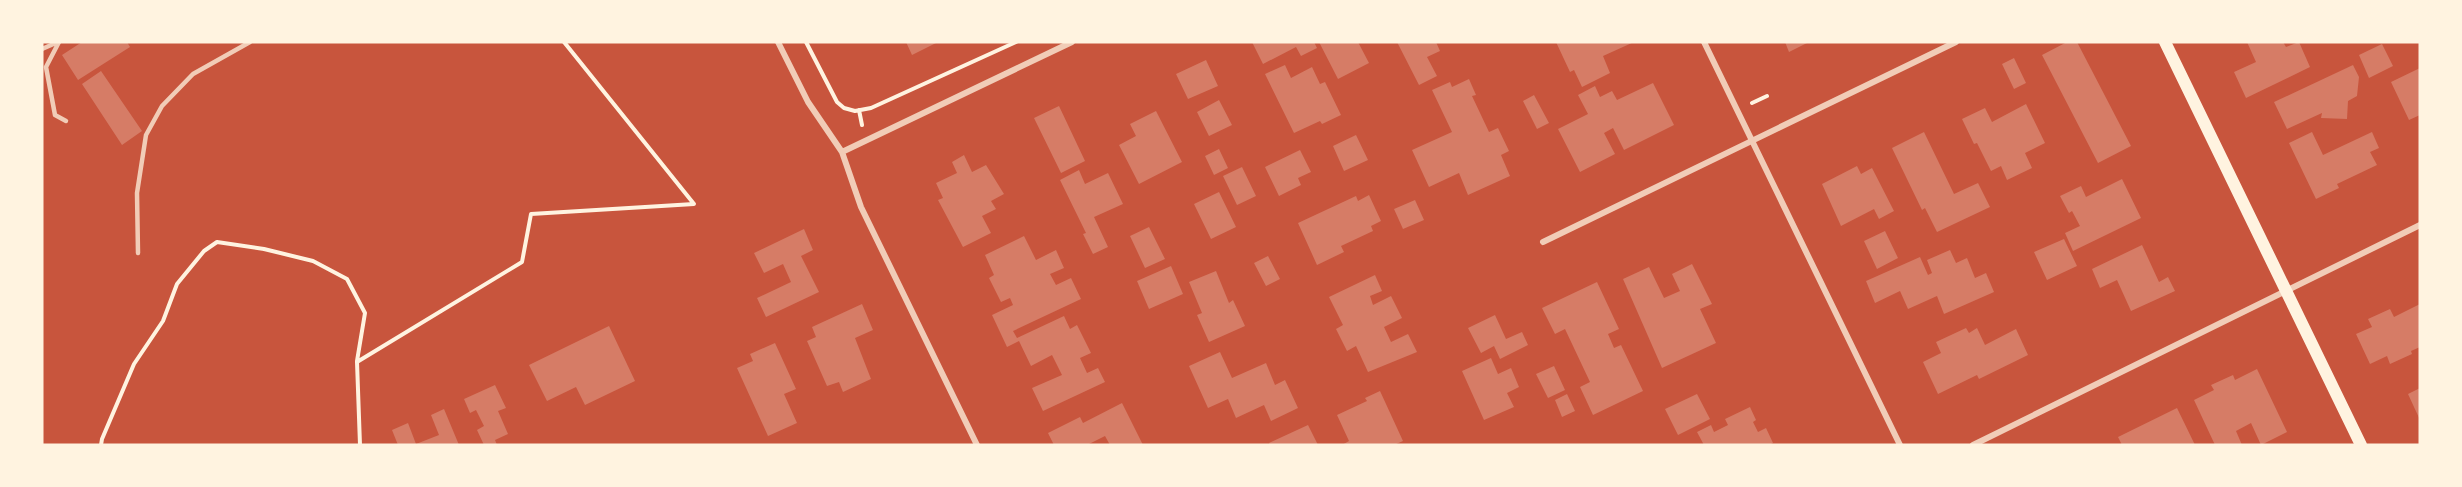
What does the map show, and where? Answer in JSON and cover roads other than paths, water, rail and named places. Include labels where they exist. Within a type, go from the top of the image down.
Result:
[{"type":"main road","points":[[2165,42],[2361,445]]},
{"type":"street","points":[[778,42],[804,95],[842,152],[861,207],[977,445]]},
{"type":"street","points":[[842,152],[1072,42]]},
{"type":"street","points":[[1704,42],[1900,445]]},
{"type":"street","points":[[1543,242],[1956,42]]},
{"type":"street","points":[[1973,445],[2420,225]]},
{"type":"lane","points":[[42,49],[59,42]]},
{"type":"lane","points":[[59,42],[46,67],[55,115],[66,121]]},
{"type":"lane","points":[[138,253],[137,193],[146,135],[162,106],[193,74],[250,42]]}]
